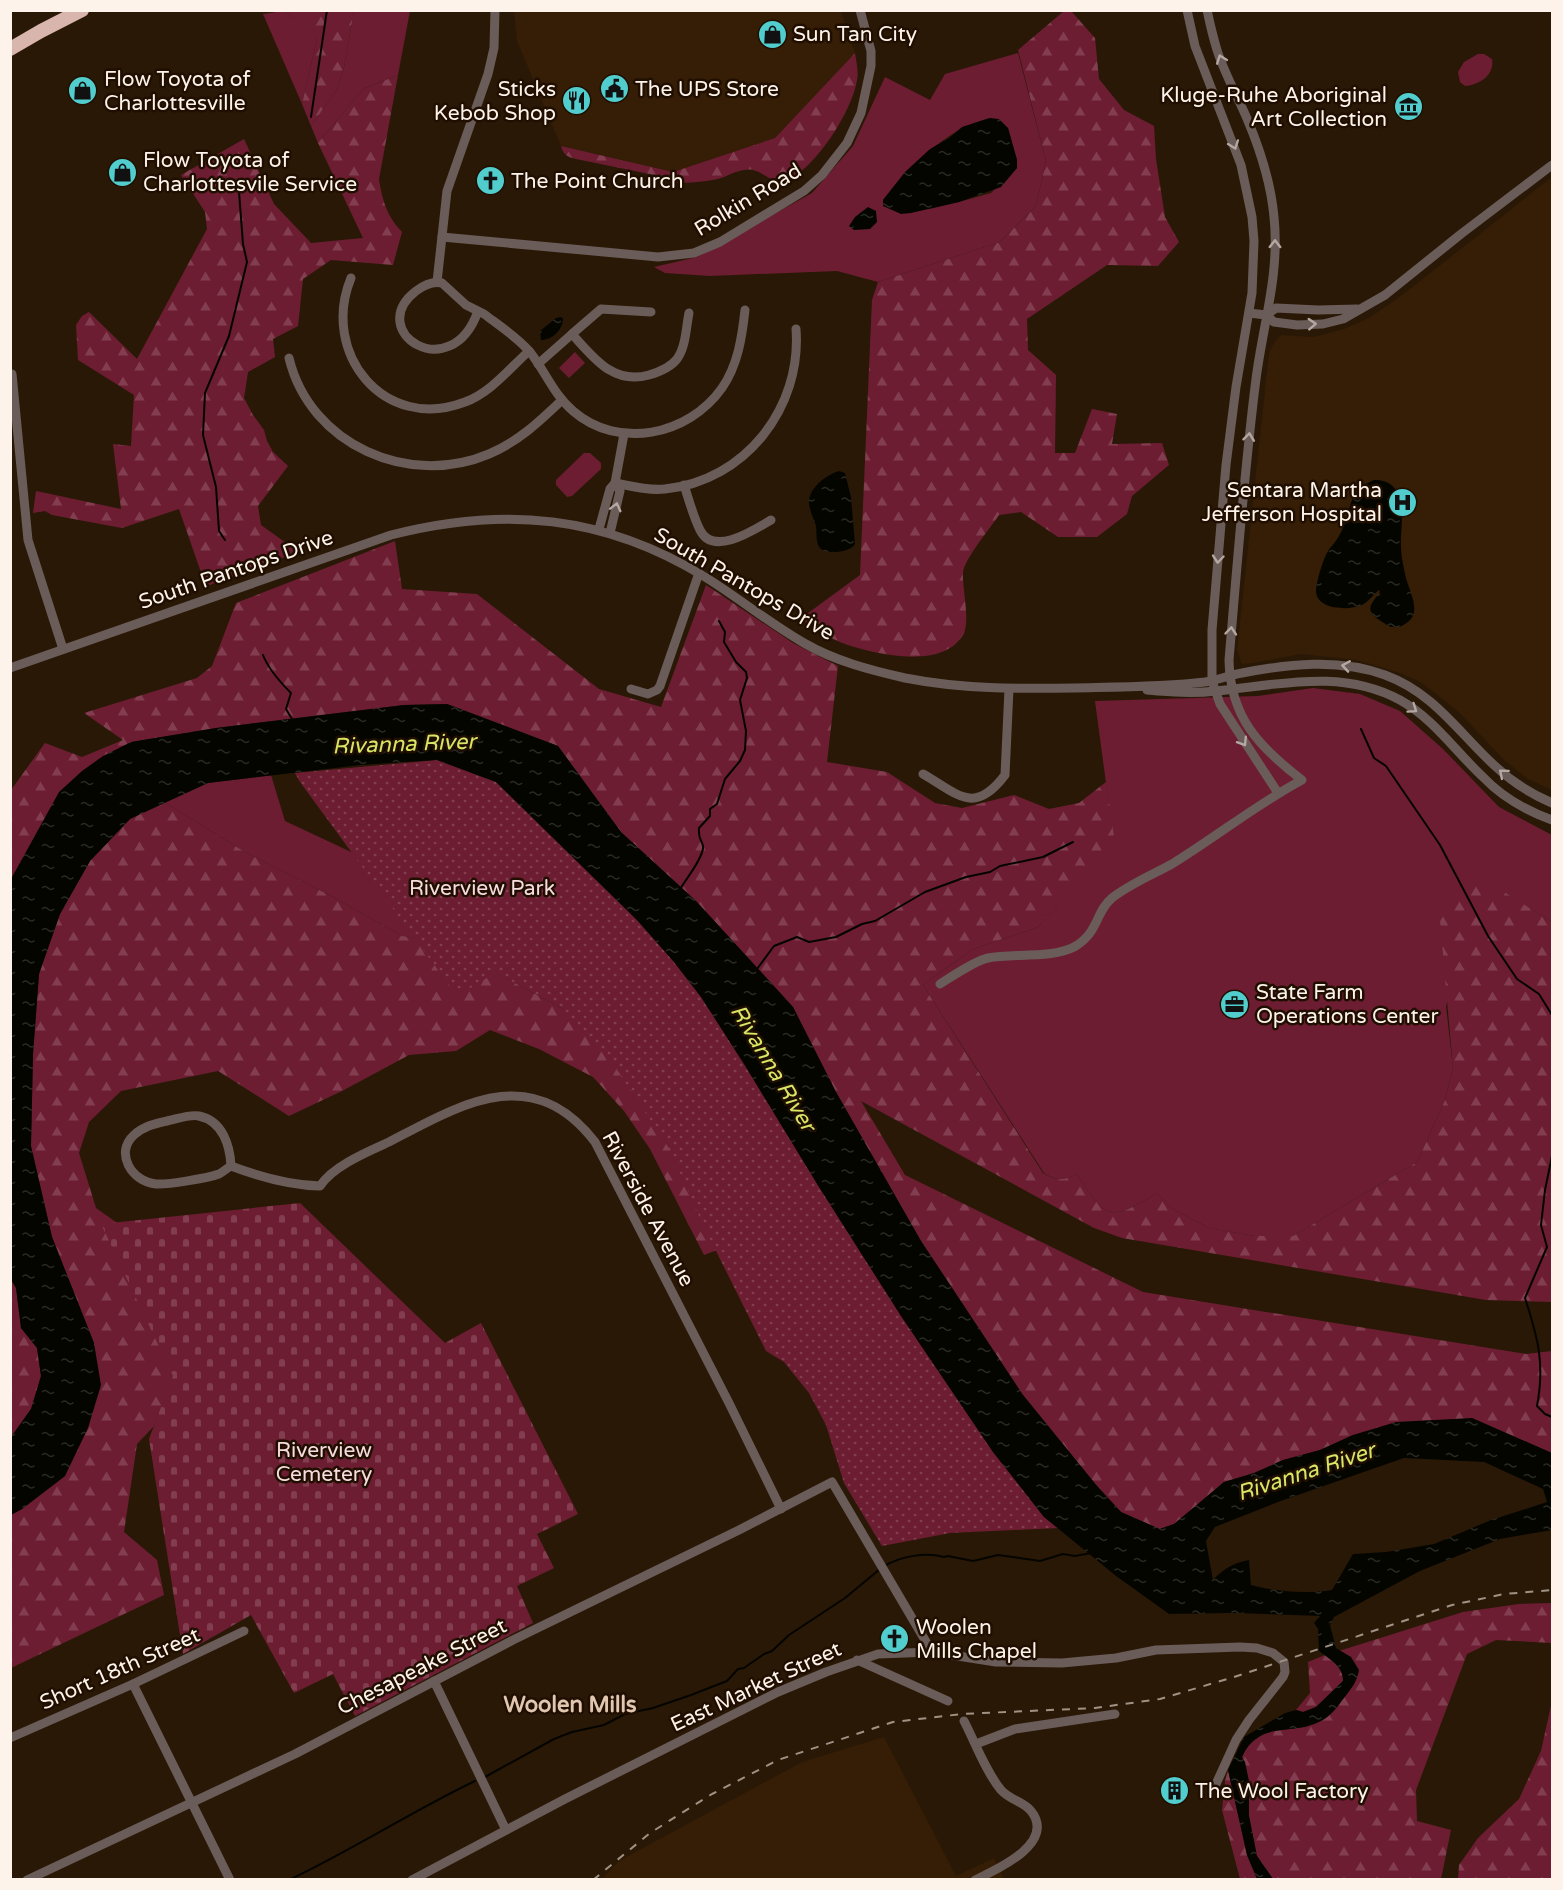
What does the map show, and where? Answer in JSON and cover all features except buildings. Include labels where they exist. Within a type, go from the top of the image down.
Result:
[{"type":"highway","points":[[10,50],[56,22],[82,10]]},
{"type":"street","points":[[437,282],[448,184],[491,58],[495,10]]},
{"type":"street","name":"Rolkin Road","points":[[442,237],[658,257],[682,256],[720,242],[804,190],[822,175],[847,143],[861,113],[872,66],[871,51],[860,10]]},
{"type":"street","points":[[1187,10],[1195,46],[1232,140],[1248,192],[1254,241],[1249,314],[1236,387],[1226,465],[1212,630],[1212,681],[1214,692],[1241,739],[1278,794]]},
{"type":"street","points":[[940,984],[986,958],[1050,953],[1072,948],[1087,938],[1102,910],[1111,899],[1172,864],[1302,780],[1259,743],[1240,712],[1231,690],[1229,676],[1245,466],[1266,315],[1273,288],[1274,218],[1271,194],[1260,152],[1217,50],[1207,10]]},
{"type":"street","points":[[1249,314],[1266,315],[1274,321],[1298,325],[1323,324],[1343,319],[1385,295],[1552,165]]},
{"type":"street","points":[[351,278],[342,313],[345,340],[349,352],[369,384],[393,400],[406,405],[434,408],[465,402],[489,389],[529,351]]},
{"type":"street","points":[[478,311],[469,330],[451,345],[434,350],[412,342],[403,330],[401,322],[402,309],[412,295],[421,288],[437,282],[447,285],[466,305],[478,311],[513,336],[529,351],[572,411],[590,423],[612,432],[645,434],[676,425],[705,408],[722,387],[733,367],[740,344],[745,310]]},
{"type":"street","points":[[1266,315],[1276,308],[1358,309]]},
{"type":"street","points":[[538,364],[601,309],[651,312]]},
{"type":"street","points":[[572,334],[596,361],[618,375],[637,378],[661,372],[677,359],[683,345],[689,313]]},
{"type":"street","points":[[615,483],[655,489],[684,485],[701,480],[745,455],[766,433],[783,404],[792,379],[796,329]]},
{"type":"street","points":[[289,358],[314,408],[336,432],[351,444],[368,453],[405,464],[439,466],[458,464],[489,454],[522,436],[562,400]]},
{"type":"street","points":[[12,374],[22,497],[31,553],[63,649]]},
{"type":"street","points":[[599,529],[610,489],[615,483],[624,434]]},
{"type":"street","points":[[610,533],[620,490],[615,483]]},
{"type":"street","points":[[684,485],[700,531],[708,539],[724,542],[748,533],[771,520]]},
{"type":"street","points":[[10,498],[22,497]]},
{"type":"street","name":"South Pantops Drive","points":[[10,668],[380,539],[419,528],[498,519],[552,522],[599,529],[645,546],[699,573],[805,643],[848,663],[935,683],[1009,689],[1122,687],[1212,681],[1267,669],[1311,664],[1330,664],[1383,674],[1408,686],[1442,710],[1495,767],[1517,785],[1552,803]]},
{"type":"street","points":[[631,689],[648,694],[660,686],[699,573]]},
{"type":"street","name":"South Pantops Drive","points":[[1122,687],[1168,692],[1214,692],[1313,680],[1331,680],[1378,690],[1400,700],[1431,721],[1484,779],[1508,798],[1527,810],[1552,820]]},
{"type":"street","points":[[923,774],[969,800],[980,798],[1001,781],[1005,775],[1009,689]]},
{"type":"street","name":"Riverside Avenue","points":[[231,1166],[294,1185],[320,1186],[331,1173],[447,1112],[475,1101],[498,1096],[518,1096],[549,1105],[564,1113],[576,1121],[595,1142],[781,1509]]},
{"type":"street","points":[[197,1115],[208,1119],[224,1134],[230,1149],[231,1166],[220,1173],[161,1185],[148,1184],[136,1177],[129,1169],[126,1148],[132,1137],[145,1126],[197,1115]]},
{"type":"street","name":"Chesapeake Street","points":[[27,1880],[295,1754],[434,1681],[832,1482],[932,1652]]},
{"type":"street","name":"Short 18th Street","points":[[10,1738],[133,1684],[244,1631]]},
{"type":"street","name":"East Market Street","points":[[412,1880],[565,1798],[778,1692],[857,1660],[894,1652],[932,1652],[978,1660],[1022,1664],[1062,1664],[1116,1658],[1156,1650],[1240,1647],[1257,1648],[1277,1654],[1285,1666],[1283,1677],[1236,1740],[1216,1784]]},
{"type":"street","points":[[857,1660],[948,1701]]},
{"type":"street","points":[[434,1681],[506,1830]]},
{"type":"street","points":[[133,1684],[230,1880]]},
{"type":"street","points":[[976,1744],[1015,1729],[1115,1714]]},
{"type":"street","points":[[964,1721],[997,1784],[1009,1798],[1031,1811],[1035,1817],[1036,1828],[1035,1836],[1027,1849],[1000,1868],[975,1880]]},
{"type":"shaded area","points":[[514,11],[841,11],[855,53],[775,138],[673,172],[561,146],[517,41]]},
{"type":"shaded area","name":"Sentara Martha Jefferson Hospital","points":[[1552,177],[1552,790],[1528,779],[1504,760],[1459,712],[1422,683],[1400,673],[1357,660],[1301,654],[1242,664],[1237,650],[1269,353],[1274,343],[1281,335],[1314,337],[1344,329],[1369,318],[1401,296]]},
{"type":"shaded area","points":[[884,1737],[956,1876],[994,1858],[1004,1879],[601,1880],[619,1861],[802,1762]]},
{"type":"green space","points":[[283,11],[314,31],[317,39],[302,104],[263,14]]},
{"type":"green space","points":[[283,11],[354,11],[344,67],[336,91],[311,126],[302,104],[317,39],[313,31]]},
{"type":"green space","points":[[354,11],[410,11],[398,75],[363,89],[318,143],[311,126],[336,91],[344,67]]},
{"type":"green space","points":[[1064,11],[1071,11],[1095,38],[1099,79],[1124,110],[1154,126],[1156,159],[1165,217],[1179,242],[1158,266],[1107,265],[1027,319],[1028,350],[1056,375],[1055,453],[1075,453],[1092,409],[1117,414],[1112,444],[1162,443],[1169,465],[1132,496],[1127,514],[1097,537],[1058,537],[1021,512],[999,515],[964,568],[966,627],[955,645],[927,656],[910,657],[877,653],[842,643],[800,619],[860,575],[872,300],[878,282],[1000,242],[1036,206],[1046,161],[1018,50]]},
{"type":"green space","points":[[855,53],[857,80],[854,93],[840,122],[821,151],[798,174],[787,180],[777,181],[758,171],[748,169],[713,180],[676,183],[674,179],[573,158],[563,152],[561,146],[673,172],[775,138]]},
{"type":"green space","points":[[1018,53],[1046,161],[1036,206],[1000,242],[878,282],[837,271],[710,276],[665,273],[654,267],[697,257],[812,193],[853,146],[885,77],[930,100],[945,74]],"holes":[[[990,118],[1008,128],[1017,168],[991,193],[929,209],[883,200],[930,150],[959,130]]]},
{"type":"green space","points":[[1478,54],[1484,54],[1492,59],[1491,70],[1476,84],[1465,86],[1460,82],[1458,72],[1464,62]]},
{"type":"green space","points":[[398,75],[379,179],[386,208],[402,232],[393,265],[331,260],[303,279],[298,326],[273,339],[275,357],[248,372],[244,398],[264,430],[273,452],[288,466],[258,506],[261,525],[286,543],[304,550],[210,585],[204,581],[179,509],[122,528],[52,515],[45,511],[33,513],[36,491],[121,509],[113,444],[131,446],[134,395],[78,360],[76,325],[82,316],[89,312],[137,359],[207,229],[205,212],[181,175],[244,139],[274,204],[311,243],[363,238],[318,143],[363,89]]},
{"type":"green space","points":[[575,352],[585,363],[569,378],[559,368]]},
{"type":"green space","points":[[584,453],[590,453],[601,463],[601,469],[572,496],[567,497],[556,485],[556,480]]},
{"type":"green space","points":[[395,541],[402,589],[477,594],[599,689],[661,707],[706,585],[793,643],[838,666],[827,762],[887,772],[935,803],[962,808],[1014,795],[1049,809],[1079,803],[1106,782],[1115,843],[1038,927],[973,949],[923,985],[1043,1173],[1060,1179],[1077,1174],[1095,1200],[1110,1212],[1129,1209],[1157,1193],[1171,1208],[1209,1228],[1254,1236],[1293,1236],[1417,1162],[1445,1100],[1453,1068],[1440,920],[1446,898],[1485,880],[1552,922],[1552,1302],[1486,1300],[1122,1238],[1094,1228],[861,1101],[905,1175],[1143,1292],[1526,1354],[1552,1351],[1552,1453],[1472,1418],[1353,1435],[1320,1450],[1283,1460],[1254,1473],[1224,1482],[1174,1524],[1159,1529],[1121,1512],[1023,1395],[921,1241],[836,1092],[793,1007],[696,901],[621,832],[558,746],[447,704],[404,705],[216,728],[131,742],[19,865],[11,879],[11,790],[45,743],[82,757],[123,740],[84,713],[197,678],[212,666],[236,603]]},
{"type":"green space","points":[[1313,688],[1360,694],[1400,711],[1443,749],[1499,807],[1552,835],[1552,922],[1485,881],[1446,1006],[1453,1068],[1445,1100],[1417,1162],[1293,1236],[1254,1236],[1209,1228],[1171,1208],[1157,1193],[1129,1209],[1110,1212],[1095,1200],[1077,1174],[1060,1179],[1044,1173],[923,985],[973,949],[1038,927],[1114,843],[1095,701],[1258,696]]},
{"type":"green space","name":"Riverview Park","points":[[437,760],[496,782],[637,920],[674,962],[701,997],[901,1316],[993,1452],[1044,1517],[1058,1528],[950,1533],[882,1546],[844,1483],[826,1425],[809,1393],[784,1362],[766,1351],[703,1225],[670,1150],[608,1056],[562,1007],[495,973],[457,996],[295,773]]},
{"type":"green space","points":[[271,775],[285,821],[445,896],[626,1043],[435,940],[402,936],[333,897],[245,852],[164,802],[208,783]]},
{"type":"green space","points":[[164,802],[245,852],[333,897],[402,936],[435,940],[626,1043],[733,1244],[704,1255],[650,1149],[624,1111],[593,1077],[539,1049],[490,1030],[456,1051],[409,1055],[289,1116],[218,1071],[121,1091],[89,1122],[79,1153],[96,1208],[127,1230],[174,1376],[154,1426],[137,1444],[124,1532],[157,1560],[164,1595],[11,1668],[10,1515],[22,1509],[65,1476],[94,1343],[52,1237],[31,1146],[33,1054],[39,974],[60,914],[90,861],[130,819]]},
{"type":"green space","name":"Riverview Cemetery","points":[[300,1203],[445,1343],[481,1323],[578,1514],[537,1534],[554,1568],[517,1586],[533,1623],[355,1716],[333,1674],[294,1693],[251,1615],[183,1654],[149,1439],[173,1376],[101,1224]]},
{"type":"green space","points":[[10,1279],[16,1288],[21,1328],[37,1348],[41,1376],[31,1409],[11,1437]]},
{"type":"green space","points":[[1552,1603],[1552,1643],[1496,1640],[1467,1654],[1416,1790],[1417,1821],[1451,1830],[1441,1879],[1273,1879],[1257,1856],[1249,1816],[1242,1757],[1247,1746],[1266,1732],[1306,1727],[1337,1708],[1351,1657],[1339,1651],[1463,1612],[1519,1604]]},
{"type":"green space","points":[[1325,1655],[1340,1669],[1343,1681],[1316,1707],[1303,1712],[1296,1710],[1310,1693],[1308,1662]]},
{"type":"green space","points":[[1552,1701],[1552,1879],[1458,1879],[1459,1865],[1478,1838],[1519,1799],[1541,1751]]},
{"type":"green space","points":[[1228,1770],[1247,1855],[1257,1879],[1240,1879],[1222,1810]]},
{"type":"water","points":[[990,118],[999,119],[1008,128],[1017,160],[1017,168],[1001,187],[959,202],[911,213],[901,214],[883,206],[883,200],[905,172],[930,149],[962,127]]},
{"type":"water","points":[[868,207],[876,211],[877,222],[870,229],[854,230],[849,226],[855,217]]},
{"type":"water","points":[[561,317],[562,323],[556,334],[541,340],[540,331],[556,318]]},
{"type":"water","points":[[839,471],[845,473],[851,497],[855,544],[844,551],[829,552],[821,549],[818,544],[809,498],[819,483]]},
{"type":"water","points":[[1374,480],[1384,481],[1393,486],[1400,498],[1402,554],[1414,609],[1410,620],[1397,627],[1386,625],[1371,612],[1371,606],[1379,590],[1362,605],[1349,608],[1327,605],[1317,597],[1316,590],[1323,561],[1345,524],[1354,496]]},
{"type":"water","name":"Rivanna River","points":[[447,704],[558,746],[621,832],[696,901],[793,1007],[836,1092],[921,1241],[1023,1395],[1121,1512],[1160,1529],[1174,1524],[1224,1482],[1254,1473],[1283,1460],[1320,1450],[1353,1435],[1396,1422],[1472,1418],[1552,1453],[1552,1530],[1500,1539],[1420,1571],[1334,1617],[1330,1625],[1336,1648],[1351,1657],[1359,1670],[1351,1688],[1334,1711],[1321,1721],[1310,1726],[1267,1733],[1249,1745],[1242,1757],[1249,1781],[1249,1816],[1257,1856],[1273,1879],[1257,1879],[1247,1855],[1228,1770],[1244,1737],[1285,1713],[1296,1710],[1303,1712],[1316,1707],[1343,1681],[1339,1667],[1319,1651],[1318,1629],[1314,1623],[1320,1616],[1232,1613],[1169,1614],[1116,1576],[1044,1517],[993,1452],[901,1316],[744,1064],[701,997],[674,962],[637,920],[496,782],[437,760],[361,765],[208,783],[130,819],[90,861],[60,914],[39,974],[33,1054],[31,1146],[52,1237],[94,1343],[101,1385],[88,1428],[65,1476],[11,1515],[11,1437],[31,1409],[41,1376],[37,1348],[21,1328],[16,1288],[11,1279],[11,879],[59,792],[103,756],[131,742],[216,728],[404,705]],"holes":[[[1404,1458],[1484,1462],[1543,1489],[1547,1502],[1491,1520],[1434,1544],[1386,1552],[1353,1554],[1332,1590],[1292,1592],[1251,1585],[1249,1560],[1229,1567],[1213,1580],[1206,1541],[1215,1527],[1278,1502]]]},
{"type":"waterway","points":[[311,117],[327,10]]},
{"type":"waterway","points":[[225,540],[219,531],[216,487],[203,435],[205,393],[229,336],[247,262],[243,244],[239,192]]},
{"type":"waterway","points":[[680,889],[703,850],[699,828],[710,816],[710,809],[717,804],[725,779],[740,761],[745,750],[746,731],[740,700],[747,678],[746,672],[736,662],[724,642],[725,632],[719,621]]},
{"type":"waterway","points":[[263,655],[271,670],[291,693],[286,709],[292,719]]},
{"type":"waterway","points":[[1361,729],[1374,758],[1386,766],[1440,845],[1488,936],[1517,979],[1539,994],[1552,1015]]},
{"type":"waterway","points":[[757,969],[774,946],[797,937],[809,942],[836,937],[862,924],[875,921],[925,892],[966,877],[990,872],[1000,866],[1043,857],[1073,842]]},
{"type":"waterway","points":[[1552,1156],[1541,1225],[1547,1247],[1525,1298],[1539,1351],[1540,1377],[1537,1406],[1552,1417]]},
{"type":"waterway","points":[[884,1566],[906,1557],[921,1555],[948,1556],[973,1561],[998,1555],[1040,1561],[1063,1554],[1075,1556],[1091,1553]]},
{"type":"waterway","points":[[485,1777],[554,1739],[572,1732],[604,1725],[625,1714],[653,1708],[727,1681],[738,1669],[744,1668],[772,1651],[789,1635],[845,1598],[880,1569]]},
{"type":"waterway","points":[[289,1880],[475,1781]]},
{"type":"railway","points":[[593,1880],[650,1833],[712,1794],[778,1760],[893,1722],[962,1714],[1095,1708],[1160,1699],[1452,1605],[1504,1594],[1552,1590]]},
{"type":"place","name":"Sun Tan City","points":[[772,34]]},
{"type":"place","name":"The UPS Store","points":[[614,89]]},
{"type":"place","name":"Flow Toyota of Charlottesville","points":[[83,91]]},
{"type":"place","name":"Sticks Kebob Shop","points":[[577,101]]},
{"type":"place","name":"Kluge-Ruhe Aboriginal Art Collection","points":[[1408,107]]},
{"type":"place","name":"Flow Toyota of Charlottesvile Service","points":[[122,172]]},
{"type":"place","name":"The Point Church","points":[[490,181]]},
{"type":"place","name":"Sentara Martha Jefferson Hospital","points":[[1403,502]]},
{"type":"place","name":"State Farm Operations Center","points":[[1235,1004]]},
{"type":"place","name":"Woolen Mills Chapel","points":[[895,1639]]},
{"type":"place","name":"The Wool Factory","points":[[1174,1791]]},
{"type":"district","name":"Woolen Mills","points":[[570,1705]]}]
